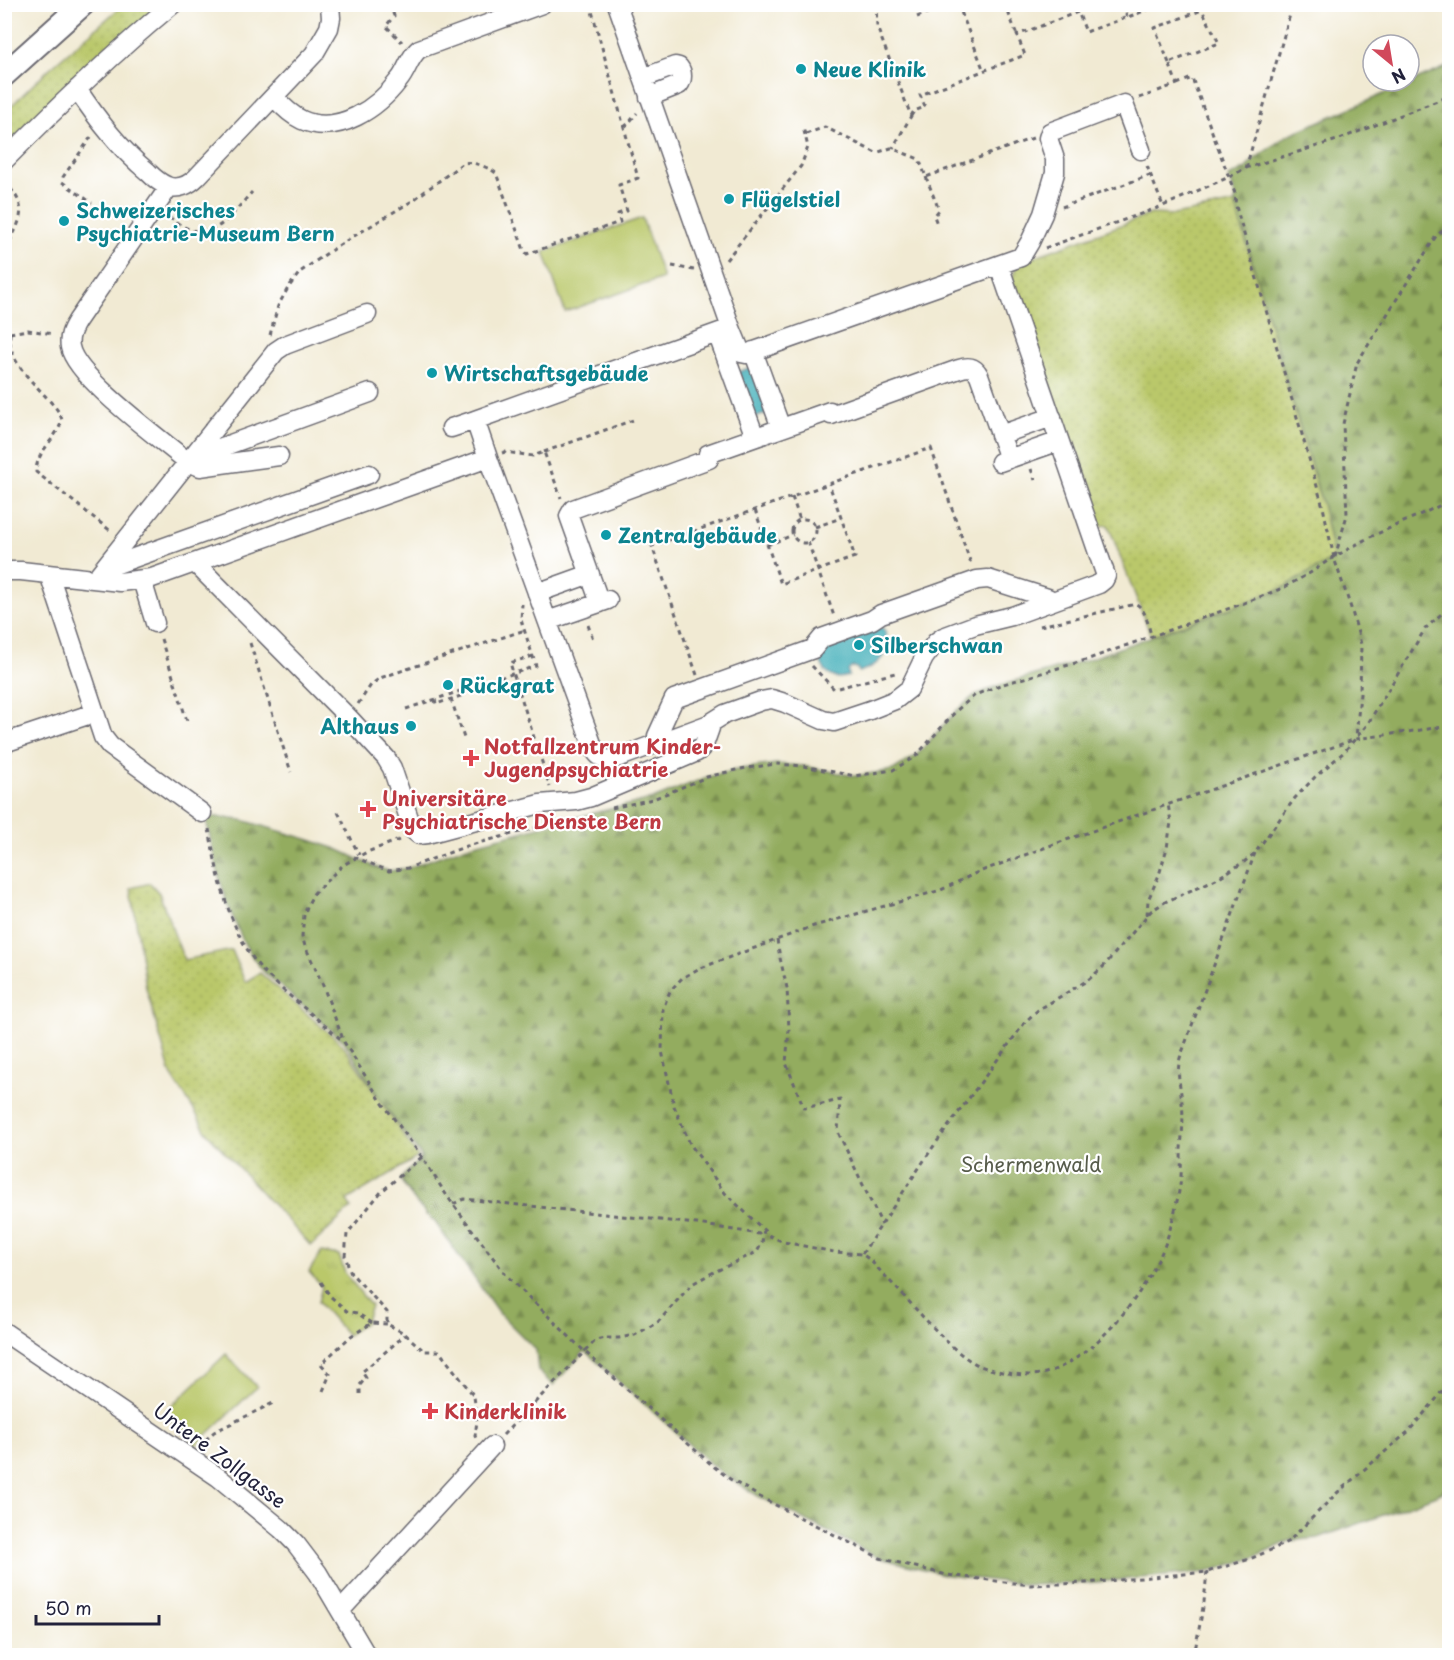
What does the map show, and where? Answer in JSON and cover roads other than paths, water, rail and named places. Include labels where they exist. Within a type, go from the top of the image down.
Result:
[{"type":"main road","points":[[4,75],[83,4]]},
{"type":"street","points":[[4,161],[77,89],[173,4]]},
{"type":"street","points":[[77,89],[100,123],[128,155],[161,183],[169,187],[179,187],[193,180],[308,61],[329,28],[330,4]]},
{"type":"street","points":[[274,97],[289,112],[304,121],[323,125],[340,122],[359,115],[380,101],[400,80],[413,55],[424,47],[542,4]]},
{"type":"street","points":[[616,4],[665,142],[755,437]]},
{"type":"street","points":[[643,78],[675,66],[681,70],[682,77],[679,85],[649,97]]},
{"type":"street","points":[[724,330],[741,353],[746,354],[1021,257],[1043,214],[1055,173],[1055,159],[1047,136],[1052,131],[1124,104],[1141,150]]},
{"type":"street","points":[[169,187],[77,321],[69,338],[74,358],[89,378],[112,399],[200,467],[279,456]]},
{"type":"street","points":[[475,420],[497,455],[530,596],[597,754],[602,758],[615,759],[709,724],[725,714],[772,699],[823,720],[834,722],[846,719],[902,696],[909,689],[929,649],[943,637],[975,625],[1012,616],[1099,585],[1106,576],[999,265]]},
{"type":"street","points":[[99,574],[276,351],[285,345],[367,314]]},
{"type":"street","points":[[451,428],[724,330]]},
{"type":"street","points":[[753,351],[781,428]]},
{"type":"street","points":[[554,619],[604,601],[590,574],[569,516],[573,509],[709,459],[708,454],[755,437],[830,411],[831,415],[966,367],[976,370],[979,375],[1000,435],[1004,461],[1054,443]]},
{"type":"street","points":[[189,460],[370,393]]},
{"type":"street","points":[[1000,435],[1052,417]]},
{"type":"street","points":[[99,574],[120,582],[160,576],[497,455]]},
{"type":"street","points":[[4,571],[99,574],[369,474]]},
{"type":"street","points":[[195,563],[349,718],[390,763],[416,834],[427,834],[540,804],[576,801],[591,797],[697,752],[704,745],[710,728],[709,724]]},
{"type":"street","points":[[49,574],[103,736],[110,746],[202,813]]},
{"type":"street","points":[[530,596],[590,574]]},
{"type":"street","points":[[660,742],[657,736],[674,699],[813,649],[822,638],[872,620],[881,614],[977,580],[988,579],[1048,598],[1049,603]]},
{"type":"street","points":[[142,580],[155,623]]},
{"type":"street","points":[[4,743],[94,713]]},
{"type":"street","name":"Untere Zollgasse","points":[[4,1332],[188,1456],[259,1510],[296,1544],[318,1573],[367,1656]]},
{"type":"street","points":[[341,1610],[489,1450]]},
{"type":"water","points":[[754,366],[771,412],[754,418],[738,372]]},
{"type":"water","points":[[877,626],[885,631],[887,640],[885,651],[879,661],[859,672],[857,668],[852,667],[848,671],[849,676],[845,677],[836,678],[827,673],[821,663],[820,652],[831,647],[830,644]]},
{"type":"place","name":"Neue Klinik","points":[[801,69]]},
{"type":"place","name":"Flügelstiel","points":[[729,199]]},
{"type":"place","name":"Schweizerisches Psychiatrie-Museum Bern","points":[[64,221]]},
{"type":"place","name":"Wirtschaftsgebäude","points":[[432,373]]},
{"type":"place","name":"Zentralgebäude","points":[[606,535]]},
{"type":"place","name":"Silberschwan","points":[[859,645]]},
{"type":"place","name":"Rückgrat","points":[[448,685]]},
{"type":"place","name":"Althaus","points":[[411,726]]},
{"type":"place","name":"Notfallzentrum Kinder- Jugendpsychiatrie","points":[[471,758]]},
{"type":"place","name":"Universitäre Psychiatrische Dienste Bern","points":[[368,809]]},
{"type":"place","name":"Kinderklinik","points":[[430,1411]]},
{"type":"park label","name":"Schermenwald","points":[[1031,1164]]}]
